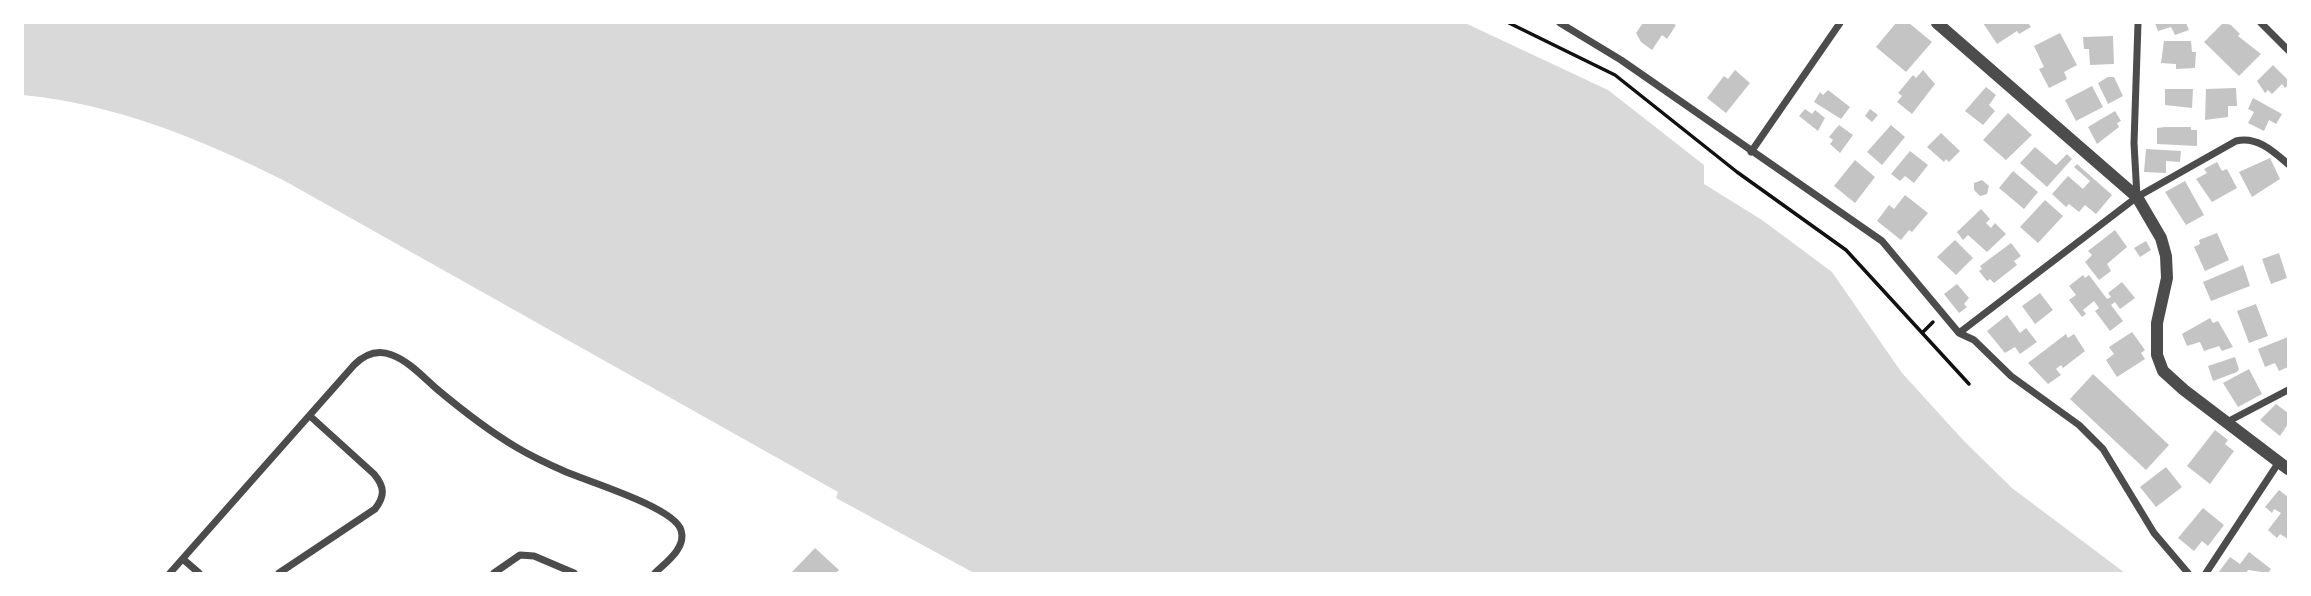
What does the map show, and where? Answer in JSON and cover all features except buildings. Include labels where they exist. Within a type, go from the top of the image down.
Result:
[{"type":"street","points":[[1560,23],[1622,60],[1882,241],[1959,333],[1974,340],[2011,376],[2079,425],[2103,449],[2154,533],[2188,573]]},
{"type":"street","points":[[1751,152],[1840,23]]},
{"type":"street","points":[[1937,23],[2137,197],[2161,238],[2166,256],[2167,278],[2157,323],[2157,355],[2163,371],[2284,466],[2206,573]]},
{"type":"street","points":[[2137,197],[2134,143],[2138,23]]},
{"type":"street","points":[[2261,23],[2288,50]]},
{"type":"street","points":[[1959,333],[2137,197],[2236,142],[2248,139],[2257,141],[2288,164]]},
{"type":"street","points":[[170,573],[362,357],[376,353],[390,354],[514,446],[565,472],[635,497],[676,523],[682,531],[676,554],[655,573]]},
{"type":"street","points":[[2227,422],[2288,390]]},
{"type":"street","points":[[279,573],[375,509],[383,493],[381,483],[374,474],[310,416]]},
{"type":"street","points":[[494,573],[520,555],[534,556],[574,573]]},
{"type":"street","points":[[184,560],[199,573]]},
{"type":"path","points":[[1509,23],[1615,75],[1737,172],[1846,250],[1969,384]]},
{"type":"shaded area","points":[[23,23],[1465,23],[1608,90],[1704,165],[1704,184],[1762,220],[1832,272],[1902,373],[1964,441],[2012,488],[2125,573],[974,573],[836,498],[838,492],[283,180],[157,125],[91,106],[23,95]]}]
